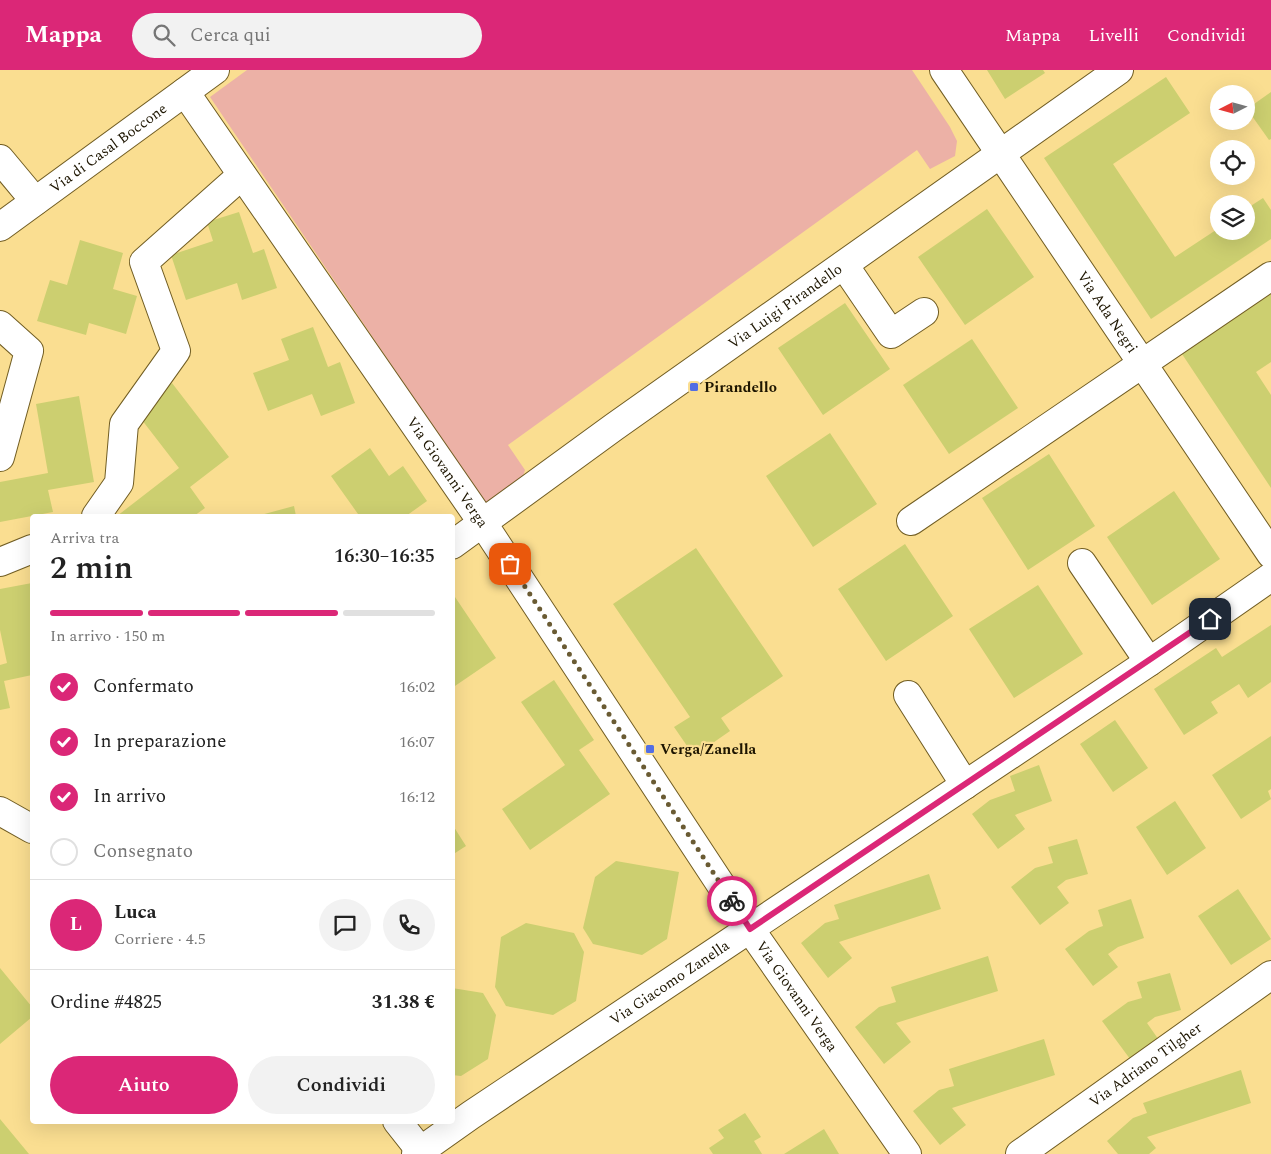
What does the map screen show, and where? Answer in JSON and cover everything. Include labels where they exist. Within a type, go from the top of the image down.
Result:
[{"type":"street","name":"Via di Casal Boccone","points":[[0,227],[216,70]]},
{"type":"street","name":"Via Ada Negri","points":[[944,70],[1271,554]]},
{"type":"street","name":"Via Luigi Pirandello","points":[[455,543],[1120,70]]},
{"type":"street","name":"Via Giovanni Verga","points":[[185,92],[482,522],[750,929],[907,1154]]},
{"type":"street","points":[[0,159],[35,201]]},
{"type":"street","points":[[97,514],[119,482],[124,424],[176,351],[144,262],[242,175]]},
{"type":"street","points":[[844,265],[892,334],[924,312]]},
{"type":"street","points":[[911,521],[1271,276]]},
{"type":"street","points":[[0,326],[29,351],[0,458]]},
{"type":"street","points":[[0,562],[30,550]]},
{"type":"street","points":[[1082,562],[1149,662]]},
{"type":"street","name":"Via Giacomo Zanella","points":[[420,1153],[1149,662],[1271,577]]},
{"type":"street","points":[[908,695],[965,785]]},
{"type":"street","points":[[0,811],[30,828]]},
{"type":"street","name":"Via Adriano Tilgher","points":[[1020,1154],[1271,976]]},
{"type":"street","points":[[399,1124],[420,1153]]},
{"type":"shaded area","points":[[247,70],[912,70],[950,127],[957,141],[955,156],[930,169],[917,150],[508,445],[525,470],[521,483],[489,509],[210,97]]},
{"type":"building","points":[[987,70],[1043,70],[1045,73],[1005,99]]},
{"type":"building","points":[[1166,77],[1190,113],[1113,164],[1175,257],[1210,234],[1210,240],[1255,240],[1255,203],[1263,198],[1271,210],[1271,239],[1151,319],[1044,158]]},
{"type":"building","points":[[1271,92],[1271,139],[1269,140],[1255,120],[1255,103]]},
{"type":"building","points":[[987,209],[1034,277],[965,325],[918,257]]},
{"type":"building","points":[[239,212],[253,253],[264,249],[277,288],[242,300],[237,283],[186,300],[171,255],[213,241],[207,222]]},
{"type":"building","points":[[80,240],[123,253],[113,289],[137,296],[126,334],[89,323],[86,335],[37,321],[50,280],[67,285]]},
{"type":"building","points":[[1271,294],[1271,362],[1256,372],[1271,395],[1271,488],[1182,354]]},
{"type":"building","points":[[845,303],[890,369],[823,415],[778,348]]},
{"type":"building","points":[[313,327],[328,367],[340,362],[355,403],[321,416],[312,394],[268,411],[253,373],[289,360],[281,339]]},
{"type":"building","points":[[972,339],[1018,408],[949,454],[903,385]]},
{"type":"building","points":[[172,383],[229,457],[190,487],[205,508],[197,514],[120,514],[179,468],[135,411]]},
{"type":"building","points":[[79,396],[94,482],[48,490],[53,512],[30,514],[30,516],[0,522],[0,482],[48,473],[36,404]]},
{"type":"building","points":[[830,433],[877,504],[813,547],[766,476]]},
{"type":"building","points":[[370,448],[389,476],[403,466],[427,501],[409,514],[358,514],[331,476]]},
{"type":"building","points":[[1049,454],[1095,526],[1028,570],[982,498]]},
{"type":"building","points":[[1174,491],[1220,559],[1152,605],[1107,537]]},
{"type":"building","points":[[294,506],[296,514],[264,514]]},
{"type":"building","points":[[905,544],[953,616],[886,661],[838,589]]},
{"type":"building","points":[[696,548],[783,676],[721,718],[730,731],[694,756],[674,727],[690,717],[613,604]]},
{"type":"building","points":[[30,583],[30,675],[4,681],[10,708],[0,710],[0,665],[7,663],[0,630],[0,589]]},
{"type":"building","points":[[1038,585],[1083,654],[1014,698],[969,629]]},
{"type":"building","points":[[455,597],[496,658],[455,686]]},
{"type":"building","points":[[1271,625],[1271,682],[1248,698],[1239,684],[1211,702],[1218,713],[1184,735],[1154,689],[1216,648],[1222,657]]},
{"type":"building","points":[[554,680],[594,740],[579,750],[610,794],[530,850],[502,809],[565,765],[521,702]]},
{"type":"building","points":[[1115,720],[1148,768],[1113,792],[1080,744]]},
{"type":"building","points":[[1271,736],[1271,789],[1268,791],[1271,799],[1241,819],[1212,775]]},
{"type":"building","points":[[1039,765],[1052,801],[1015,815],[1025,829],[998,849],[972,814],[990,800],[1015,791],[1010,776]]},
{"type":"building","points":[[1175,801],[1206,848],[1167,875],[1136,827]]},
{"type":"building","points":[[455,829],[466,846],[455,853]]},
{"type":"building","points":[[1077,839],[1088,874],[1066,880],[1057,887],[1069,903],[1040,925],[1011,887],[1035,868],[1053,863],[1048,847]]},
{"type":"building","points":[[616,861],[679,872],[667,939],[642,955],[593,944],[583,928],[595,877]]},
{"type":"building","points":[[929,874],[941,909],[839,942],[852,958],[828,978],[801,943],[825,923],[839,919],[834,905]]},
{"type":"building","points":[[1238,889],[1271,939],[1231,965],[1198,916]]},
{"type":"building","points":[[1131,899],[1144,938],[1118,947],[1108,954],[1118,967],[1093,986],[1065,949],[1089,931],[1103,926],[1098,910]]},
{"type":"building","points":[[526,923],[574,933],[584,952],[576,1001],[553,1015],[506,1006],[495,987],[501,937]]},
{"type":"building","points":[[988,956],[998,991],[896,1023],[911,1042],[884,1064],[855,1027],[879,1007],[896,1002],[891,987]]},
{"type":"building","points":[[0,968],[30,1005],[30,1019],[0,1044]]},
{"type":"building","points":[[1170,973],[1181,1010],[1155,1017],[1147,1023],[1161,1043],[1133,1063],[1102,1021],[1128,1002],[1142,998],[1137,982]]},
{"type":"building","points":[[455,988],[483,993],[496,1015],[488,1059],[461,1076],[455,1075]]},
{"type":"building","points":[[1044,1039],[1055,1075],[952,1108],[966,1125],[940,1145],[913,1111],[939,1090],[954,1086],[949,1069]]},
{"type":"building","points":[[1241,1070],[1251,1103],[1147,1137],[1156,1148],[1149,1154],[1118,1154],[1107,1141],[1133,1118],[1147,1113],[1143,1103]]},
{"type":"building","points":[[745,1113],[761,1137],[754,1141],[762,1154],[713,1154],[709,1148],[724,1138],[718,1130]]},
{"type":"building","points":[[0,1119],[29,1154],[0,1154]]},
{"type":"building","points":[[824,1129],[839,1154],[784,1154]]},
{"type":"way so far","points":[[510,564],[732,901]]},
{"type":"place","name":"Pirandello","points":[[694,387]]},
{"type":"place","name":"Verga/Zanella","points":[[650,749]]},
{"type":"route","points":[[732,901],[750,929],[1210,619]]}]
